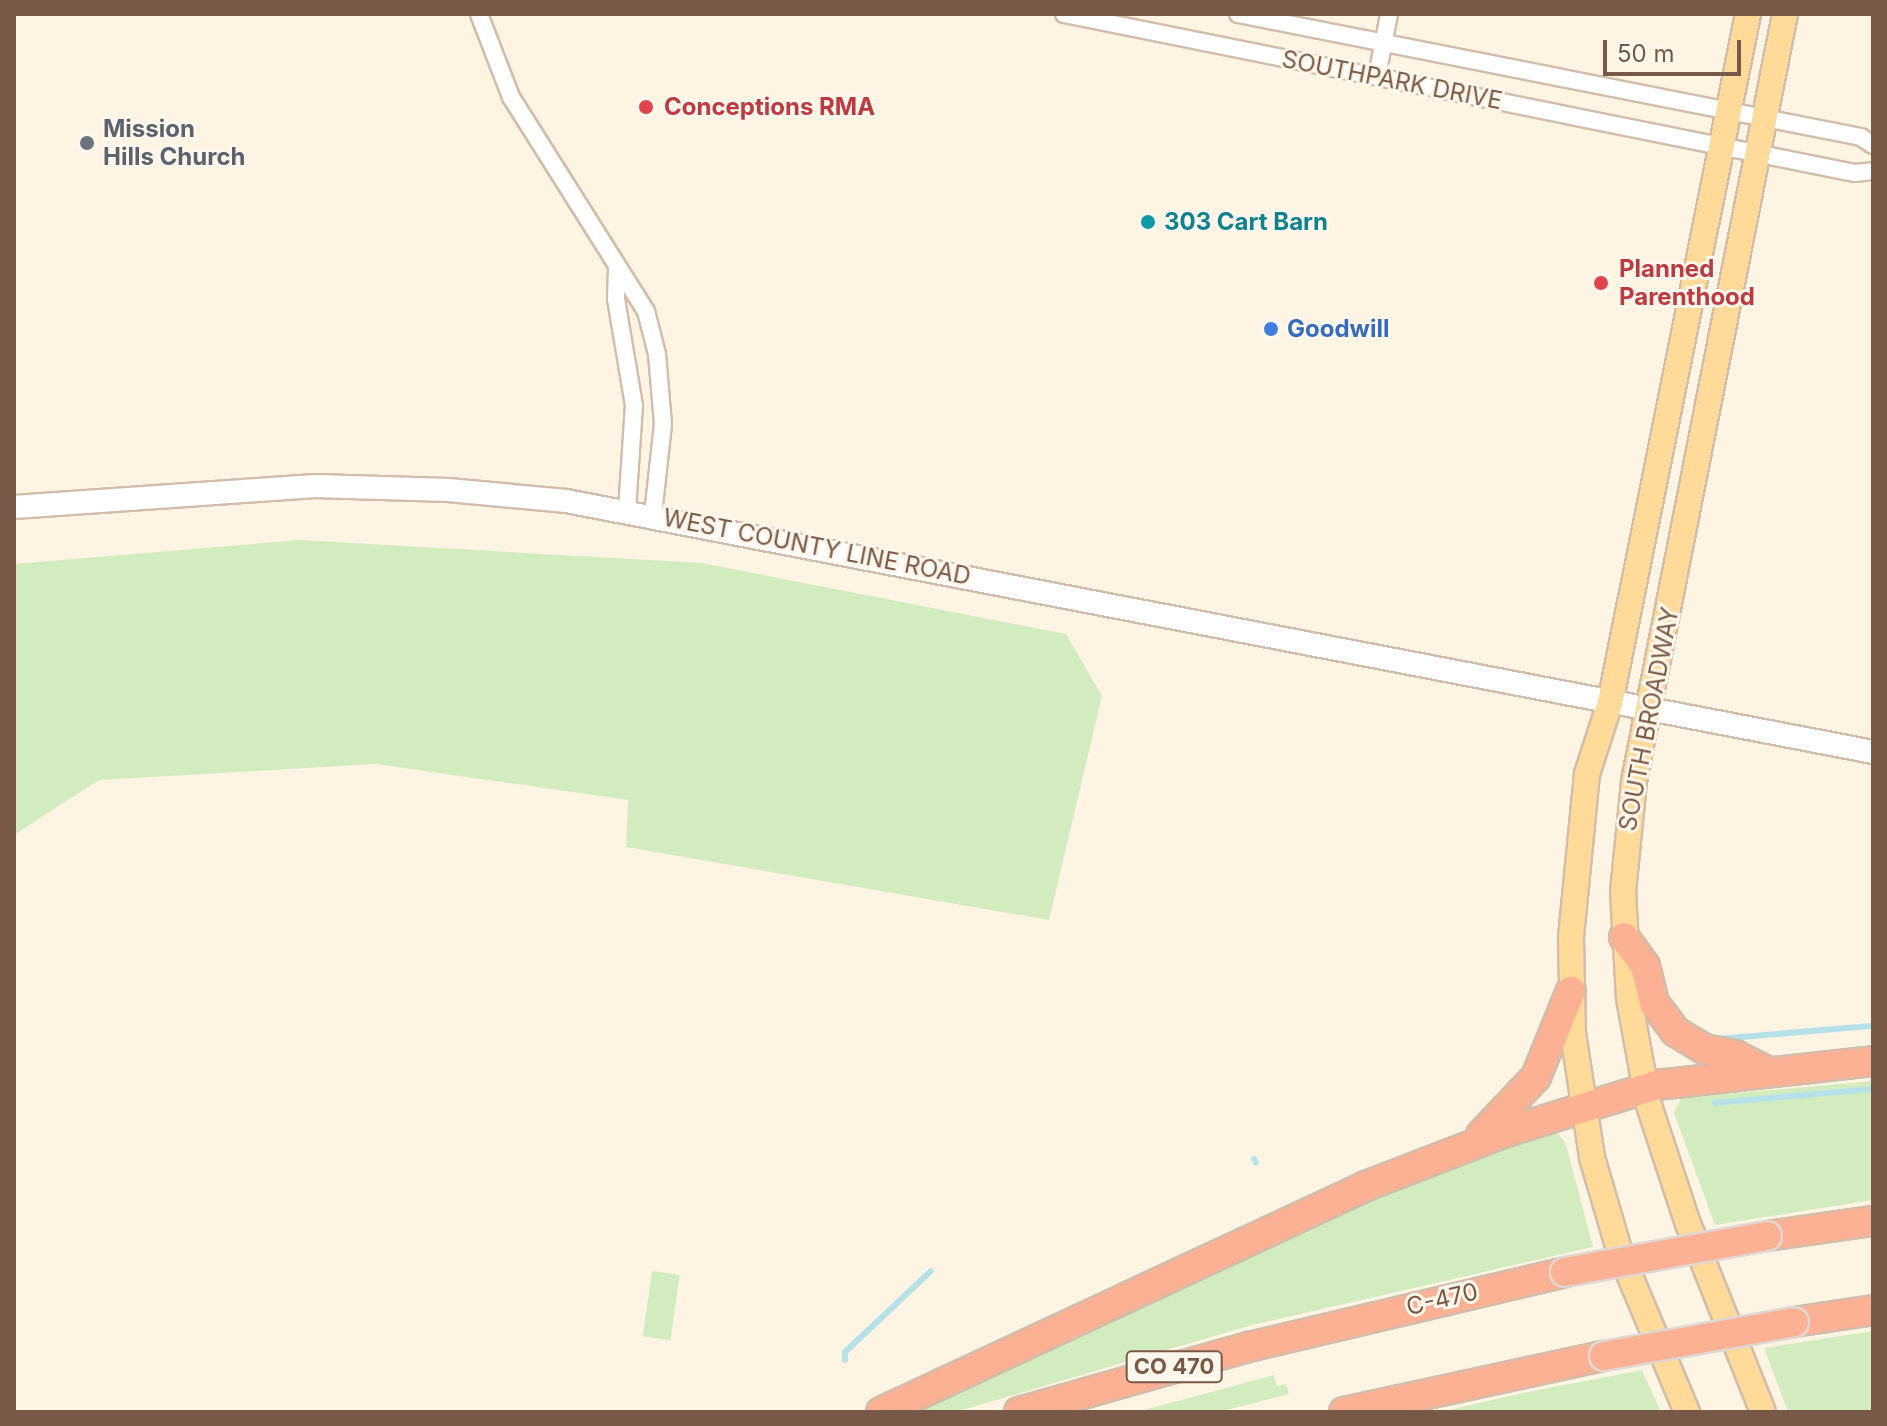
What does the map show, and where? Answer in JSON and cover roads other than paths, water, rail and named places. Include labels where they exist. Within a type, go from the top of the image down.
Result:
[{"type":"highway","points":[[1624,937],[1645,966],[1654,1003],[1676,1032],[1704,1049],[1735,1055],[1770,1072]]},
{"type":"highway","points":[[1476,1142],[1536,1077],[1571,991]]},
{"type":"highway","points":[[881,1412],[1305,1214],[1476,1142],[1645,1088],[1873,1061]]},
{"type":"highway","name":"C-470","points":[[1019,1412],[1253,1346],[1565,1272],[1767,1236],[1873,1221]]},
{"type":"highway","points":[[1344,1412],[1604,1356],[1873,1310]]},
{"type":"main road","name":"SOUTH BROADWAY","points":[[1687,1412],[1615,1239],[1582,1108],[1571,991],[1583,799],[1591,754],[1610,703],[1748,14]]},
{"type":"main road","name":"SOUTH BROADWAY","points":[[1763,1412],[1677,1196],[1645,1088],[1624,937],[1627,833],[1785,14]]},
{"type":"main road","name":"WEST COUNTY LINE ROAD","points":[[14,507],[315,486],[448,490],[627,510],[1873,752]]},
{"type":"street","points":[[479,14],[511,97],[617,269],[639,294],[657,354],[663,424],[653,514]]},
{"type":"street","name":"SOUTHPARK DRIVE","points":[[1064,14],[1855,173],[1873,171]]},
{"type":"street","name":"SOUTHPARK DRIVE","points":[[1238,14],[1861,137],[1873,145]]},
{"type":"street","points":[[1377,76],[1389,14]]},
{"type":"street","points":[[617,269],[616,299],[634,405],[627,510]]},
{"type":"waterway","points":[[1717,1039],[1873,1026]]},
{"type":"waterway","points":[[1715,1103],[1873,1089]]},
{"type":"waterway","points":[[1254,1159],[1256,1163]]},
{"type":"waterway","points":[[845,1360],[845,1352],[931,1271]]},
{"type":"place","name":"Conceptions RMA","points":[[646,107]]},
{"type":"place","name":"Mission Hills Church","points":[[87,143]]},
{"type":"place","name":"303 Cart Barn","points":[[1148,222]]},
{"type":"place","name":"Planned Parenthood","points":[[1601,283]]},
{"type":"place","name":"Goodwill","points":[[1271,329]]}]
